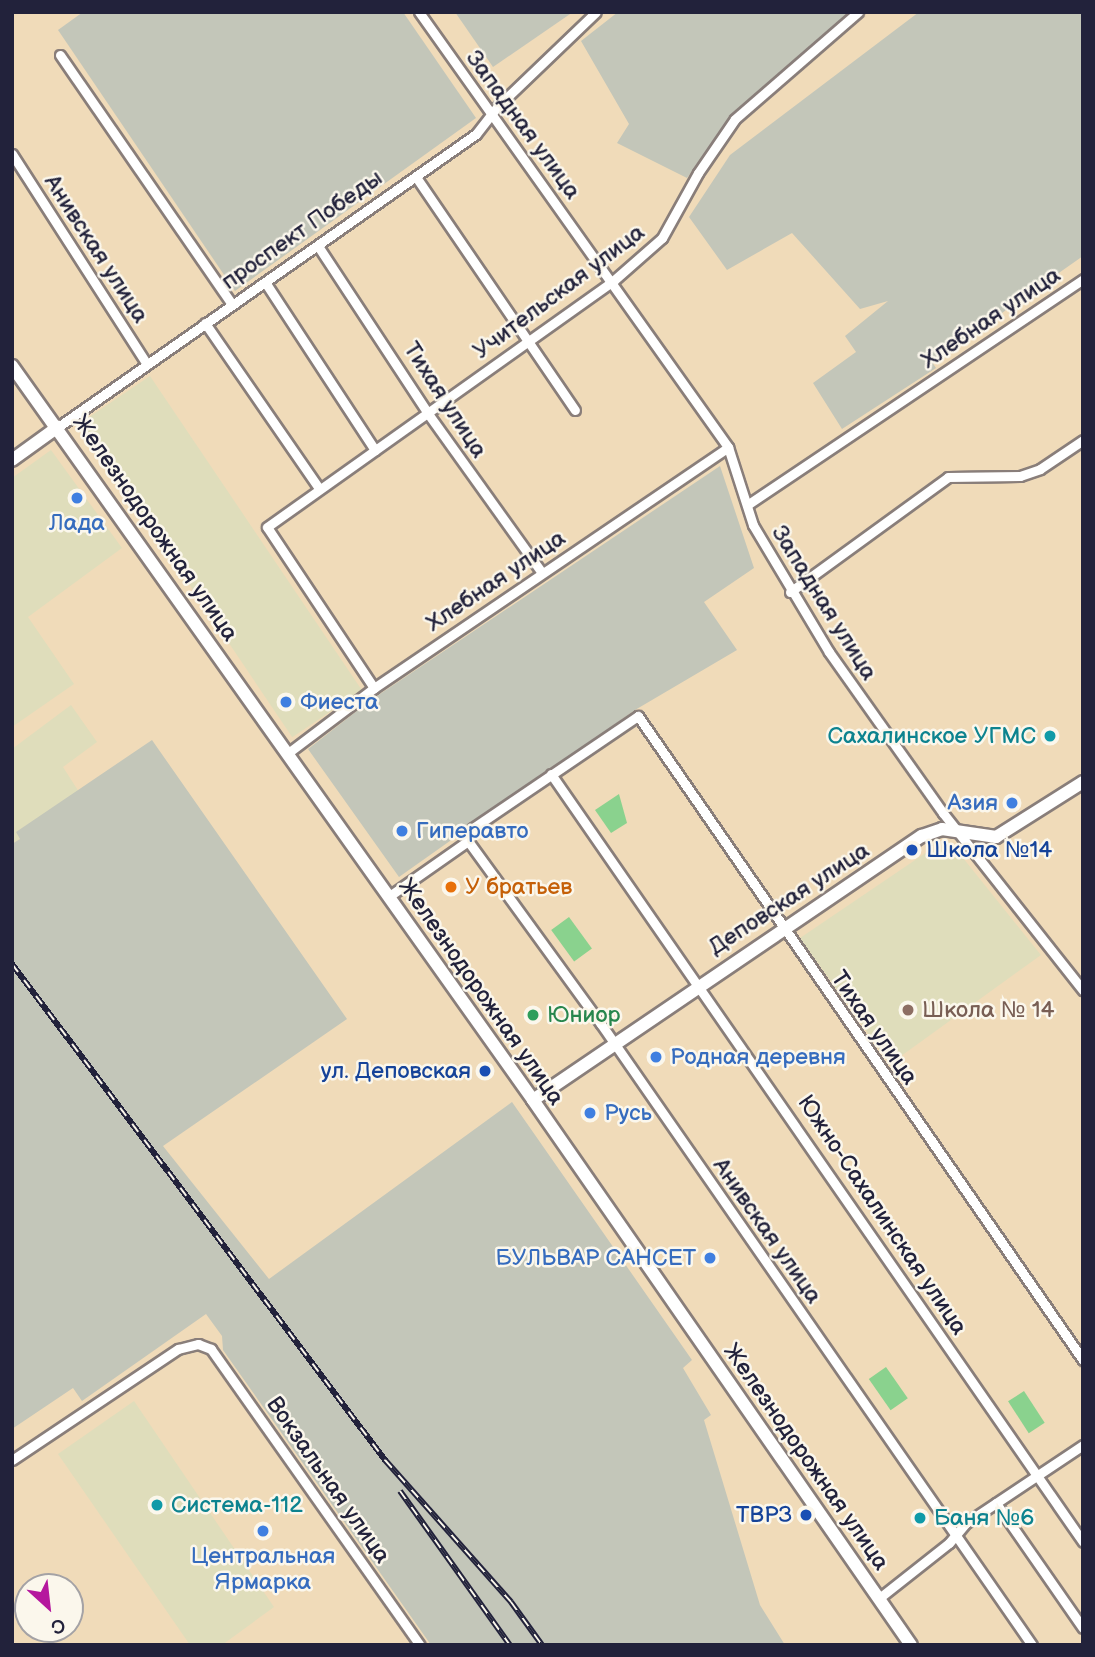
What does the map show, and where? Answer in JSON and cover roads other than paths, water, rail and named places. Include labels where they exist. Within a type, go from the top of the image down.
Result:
[{"type":"main road","name":"Железнодорожная улица","points":[[12,366],[58,427],[533,1100],[911,1645]]},
{"type":"main road","name":"проспект Победы","points":[[12,460],[58,427]]},
{"type":"main road","name":"Деповская улица","points":[[533,1100],[698,985],[922,836],[942,830],[983,837],[1007,832],[1083,782]]},
{"type":"street","name":"Западная улица","points":[[419,12],[492,119],[613,281],[729,447],[747,505],[790,592],[958,831],[1083,990]]},
{"type":"street","name":"проспект Победы","points":[[58,427],[416,177],[492,119],[499,105],[596,12]]},
{"type":"street","name":"Учительская улица","points":[[374,688],[267,527],[319,488],[429,415],[613,281],[662,238],[698,173],[735,119],[858,12]]},
{"type":"street","points":[[60,55],[232,304]]},
{"type":"street","name":"Анивская улица","points":[[12,154],[146,364]]},
{"type":"street","points":[[416,177],[575,410]]},
{"type":"street","name":"Тихая улица","points":[[318,246],[429,415],[542,573]]},
{"type":"street","name":"Хлебная улица","points":[[747,505],[1083,279]]},
{"type":"street","points":[[265,282],[375,450]]},
{"type":"street","points":[[205,323],[319,488]]},
{"type":"street","points":[[790,592],[948,477],[1020,476],[1040,469],[1083,440]]},
{"type":"street","name":"Хлебная улица","points":[[288,753],[374,688],[729,447]]},
{"type":"street","name":"Тихая улица","points":[[551,774],[638,716],[782,929],[1083,1360]]},
{"type":"street","points":[[388,897],[468,841],[473,828],[551,774]]},
{"type":"street","name":"Южно-Сахалинская улица","points":[[551,774],[1083,1542]]},
{"type":"street","name":"Анивская улица","points":[[468,841],[614,1044],[1032,1645]]},
{"type":"street","name":"Вокзальная улица","points":[[12,1460],[178,1349],[198,1344],[217,1356],[421,1645]]},
{"type":"street","points":[[878,1599],[996,1503],[1083,1445]]},
{"type":"street","points":[[996,1503],[1083,1628]]},
{"type":"railway","points":[[12,964],[385,1460],[511,1602],[542,1645]]},
{"type":"railway","points":[[400,1491],[510,1645]]},
{"type":"place","name":"Лада","points":[[77,498]]},
{"type":"place","name":"Фиеста","points":[[286,702]]},
{"type":"place","name":"Сахалинское УГМС","points":[[1050,736]]},
{"type":"place","name":"Азия","points":[[1012,803]]},
{"type":"place","name":"Гиперавто","points":[[402,831]]},
{"type":"place","name":"Школа №14","points":[[912,850]]},
{"type":"place","name":"У братьев","points":[[451,887]]},
{"type":"place","name":"Школа № 14","points":[[908,1010]]},
{"type":"place","name":"Юниор","points":[[533,1015]]},
{"type":"place","name":"Родная деревня","points":[[656,1057]]},
{"type":"place","name":"ул. Деповская","points":[[485,1071]]},
{"type":"place","name":"Русь","points":[[590,1113]]},
{"type":"place","name":"БУЛЬВАР САНСЕТ","points":[[710,1258]]},
{"type":"place","name":"Система-112","points":[[157,1505]]},
{"type":"place","name":"ТВРЗ","points":[[806,1515]]},
{"type":"place","name":"Баня №6","points":[[920,1518]]},
{"type":"place","name":"Центральная Ярмарка","points":[[263,1531]]}]
